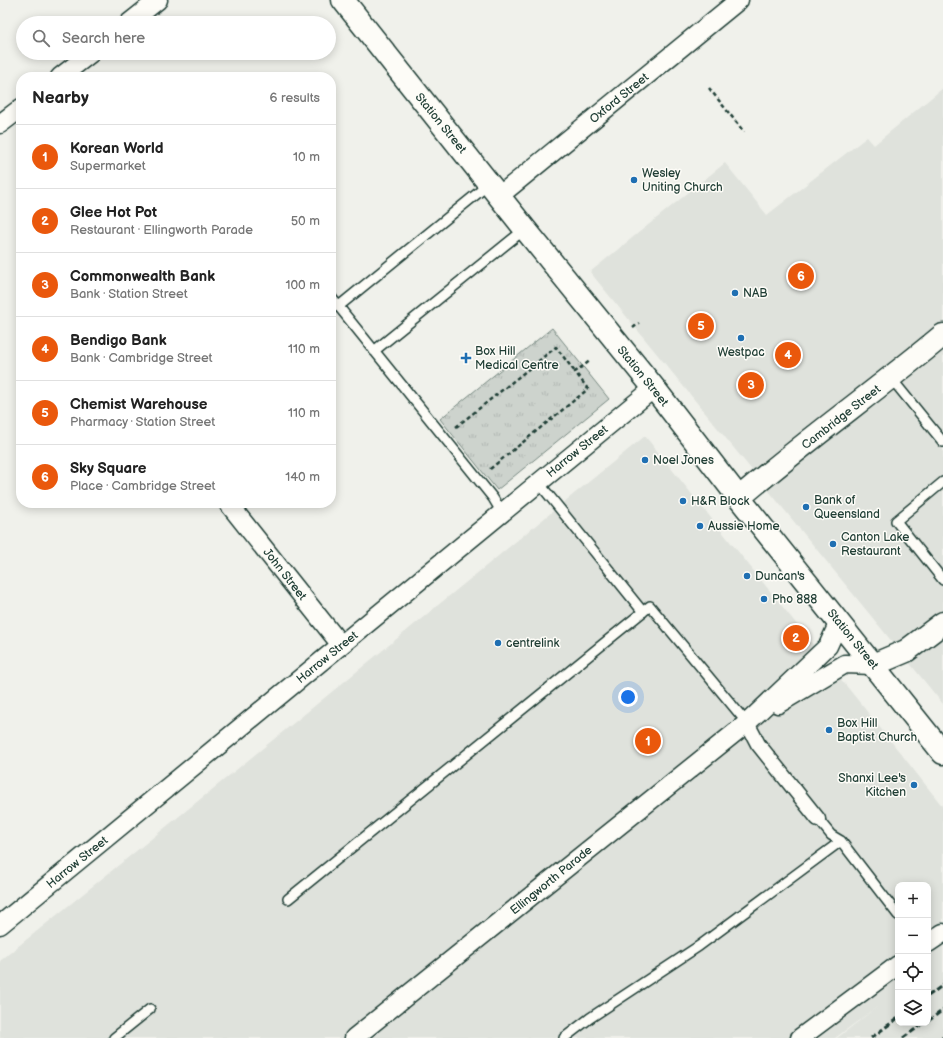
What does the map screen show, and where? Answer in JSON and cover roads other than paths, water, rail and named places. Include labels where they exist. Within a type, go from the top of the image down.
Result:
[{"type":"main road","name":"Station Street","points":[[343,0],[525,229],[654,388],[739,498],[943,753]]},
{"type":"main road","name":"Cambridge Street","points":[[739,498],[764,476],[891,378],[943,335]]},
{"type":"main road","points":[[873,665],[906,651],[943,623]]},
{"type":"street","points":[[138,16],[158,0]]},
{"type":"street","name":"Oxford Street","points":[[494,190],[739,0]]},
{"type":"street","points":[[66,72],[82,60]]},
{"type":"street","points":[[0,124],[16,112]]},
{"type":"street","name":"Harrow Street","points":[[3,916],[341,645],[654,388]]},
{"type":"street","name":"John Street","points":[[232,508],[341,645]]},
{"type":"street","name":"Ellingworth Parade","points":[[354,1038],[747,723],[828,646],[839,622]]},
{"type":"street","name":"Ellingworth Parade","points":[[747,723],[845,664],[873,665]]},
{"type":"street","points":[[747,723],[758,744],[818,819]]},
{"type":"street","points":[[931,941],[943,933]]},
{"type":"street","points":[[800,1038],[895,968]]},
{"type":"lane","points":[[339,306],[494,190]]},
{"type":"lane","points":[[374,351],[525,229]]},
{"type":"lane","points":[[336,303],[493,498],[502,513]]},
{"type":"lane","points":[[891,378],[943,442]]},
{"type":"lane","points":[[943,482],[896,522],[943,580]]},
{"type":"lane","points":[[539,483],[643,612]]},
{"type":"lane","points":[[288,899],[650,606],[747,723]]},
{"type":"lane","points":[[818,819],[831,835],[841,841],[895,911]]},
{"type":"lane","points":[[564,1038],[590,1018],[699,946],[841,841]]},
{"type":"lane","points":[[114,1038],[150,1009]]},
{"type":"railway","points":[[931,994],[943,985]]},
{"type":"railway","points":[[931,1019],[943,1010]]},
{"type":"railway","points":[[871,1038],[895,1020]]},
{"type":"railway","points":[[903,1038],[920,1026]]},
{"type":"place","name":"Wesley Uniting Church","points":[[634,180]]},
{"type":"place","name":"Sky Square","points":[[801,276]]},
{"type":"place","name":"NAB","points":[[735,293]]},
{"type":"place","name":"Chemist Warehouse","points":[[701,326]]},
{"type":"place","name":"Westpac","points":[[741,338]]},
{"type":"place","name":"Bendigo Bank","points":[[788,355]]},
{"type":"place","name":"Box Hill Medical Centre","points":[[466,358]]},
{"type":"place","name":"Commonwealth Bank","points":[[751,385]]},
{"type":"place","name":"Noel Jones","points":[[645,460]]},
{"type":"place","name":"H&R Block","points":[[683,501]]},
{"type":"place","name":"Bank of Queensland","points":[[806,507]]},
{"type":"place","name":"Aussie Home","points":[[700,526]]},
{"type":"place","name":"Canton Lake Restaurant","points":[[833,544]]},
{"type":"place","name":"Duncan's","points":[[747,576]]},
{"type":"place","name":"Pho 888","points":[[764,599]]},
{"type":"place","name":"Glee Hot Pot","points":[[796,638]]},
{"type":"place","name":"centrelink","points":[[498,643]]},
{"type":"place","name":"Box Hill Baptist Church","points":[[829,730]]},
{"type":"place","name":"Korean World","points":[[648,741]]},
{"type":"place","name":"Shanxi Lee's Kitchen","points":[[914,785]]}]
